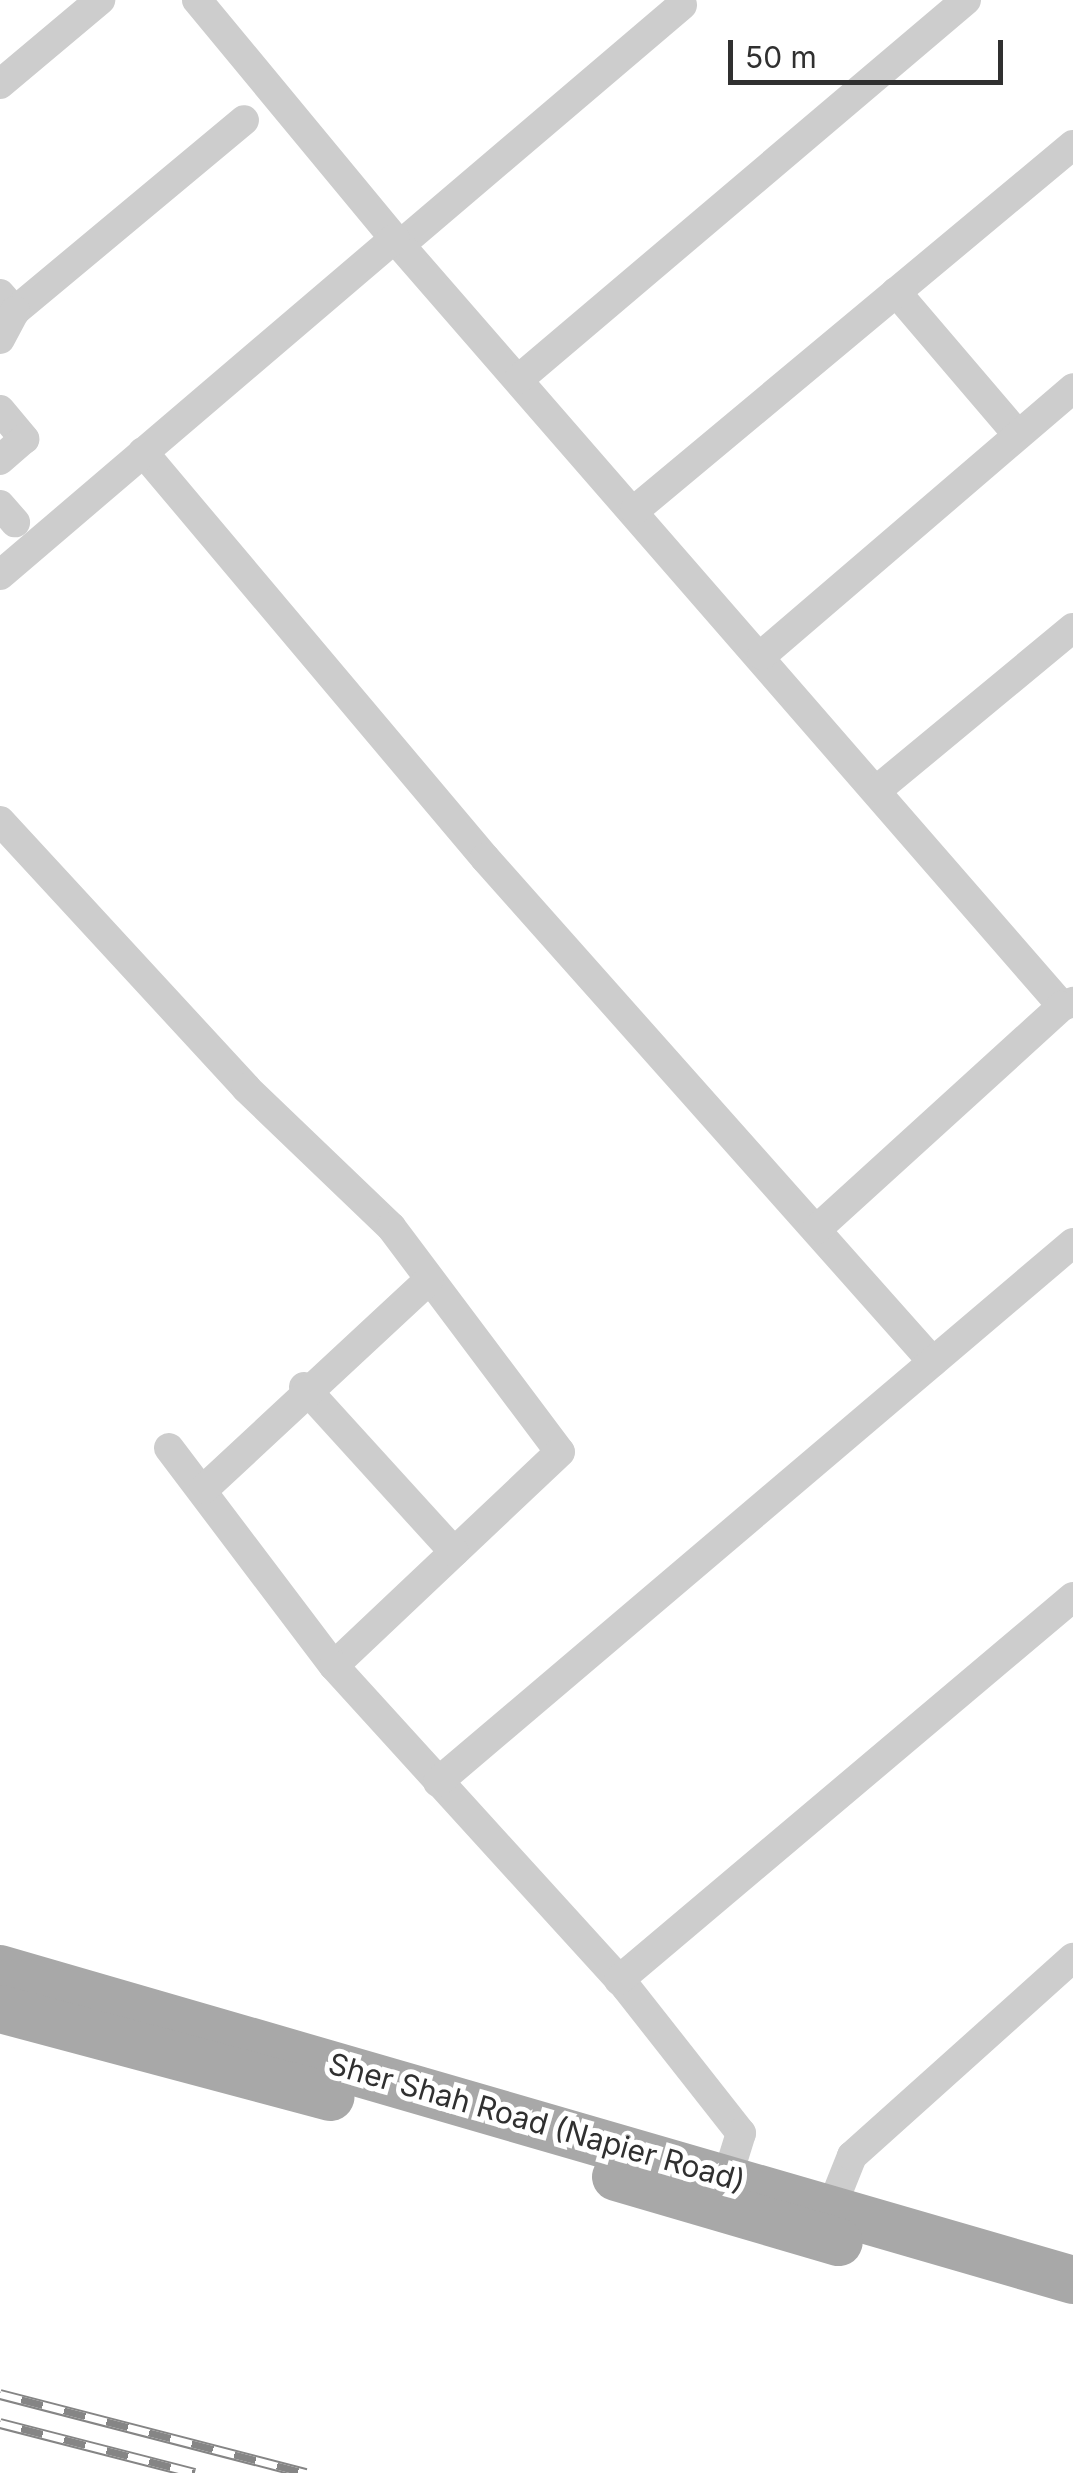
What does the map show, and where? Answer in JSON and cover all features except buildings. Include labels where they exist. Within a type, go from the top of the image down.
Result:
[{"type":"main road","name":"Sher Shah Road (Napier Road)","points":[[0,1969],[1073,2310]]},
{"type":"main road","name":"Sher Shah Road (Napier Road)","points":[[0,2009],[478,2122],[728,2174],[1073,2280]]},
{"type":"street","points":[[0,84],[100,0]]},
{"type":"street","points":[[197,0],[398,242],[1067,1004],[818,1228]]},
{"type":"street","points":[[519,379],[966,0]]},
{"type":"street","points":[[0,575],[682,2]]},
{"type":"street","points":[[0,339],[7,302],[244,120]]},
{"type":"street","points":[[634,510],[1073,145]]},
{"type":"street","points":[[896,292],[1018,435]]},
{"type":"street","points":[[762,655],[1073,388]]},
{"type":"street","points":[[0,410],[24,438],[0,460]]},
{"type":"street","points":[[143,452],[472,843],[818,1228],[933,1362]]},
{"type":"street","points":[[877,790],[1073,628]]},
{"type":"street","points":[[0,821],[246,1088],[391,1227],[560,1452],[334,1666]]},
{"type":"street","points":[[438,1782],[1073,1243]]},
{"type":"street","points":[[204,1489],[304,1387],[429,1280]]},
{"type":"street","points":[[304,1387],[454,1552]]},
{"type":"street","points":[[169,1448],[204,1489],[334,1666],[618,1980],[742,2133],[728,2174]]},
{"type":"street","points":[[618,1980],[1073,1597]]},
{"type":"street","points":[[832,2206],[852,2156],[1073,1958]]},
{"type":"railway","points":[[0,2394],[306,2473]]},
{"type":"railway","points":[[0,2423],[195,2473]]}]
